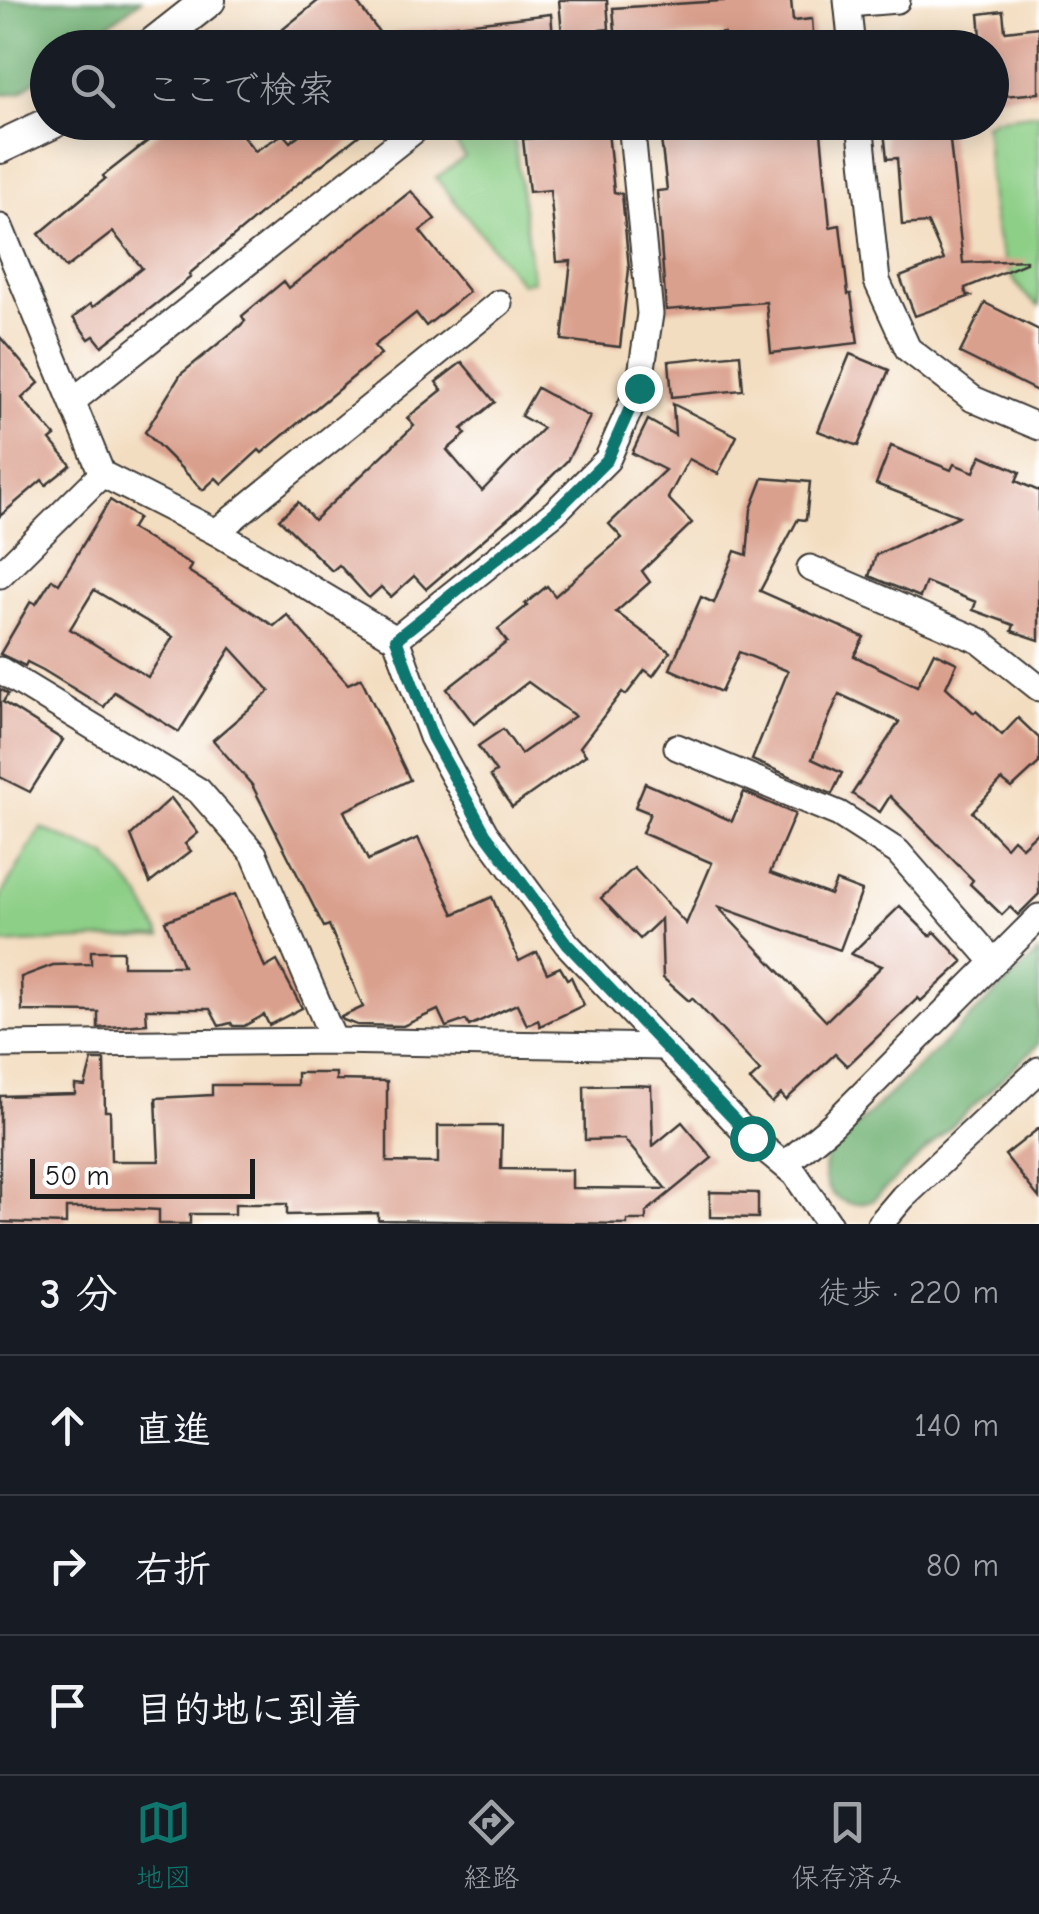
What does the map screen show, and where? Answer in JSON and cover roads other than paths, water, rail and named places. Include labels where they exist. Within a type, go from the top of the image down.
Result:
[{"type":"street","points":[[171,30],[209,0]]},
{"type":"street","points":[[850,30],[847,2],[897,0]]},
{"type":"street","points":[[0,146],[30,132]]},
{"type":"street","points":[[74,400],[403,140]]},
{"type":"street","points":[[396,639],[555,512],[607,460],[639,388],[650,314],[633,140]]},
{"type":"street","points":[[862,140],[878,281],[908,350],[973,399],[1039,426]]},
{"type":"street","points":[[0,227],[102,474],[216,532],[396,639],[432,737],[485,833],[567,944],[748,1134],[806,1186],[829,1224]]},
{"type":"street","points":[[216,532],[498,304]]},
{"type":"street","points":[[0,575],[102,474]]},
{"type":"street","points":[[810,568],[980,641],[1039,688]]},
{"type":"street","points":[[0,670],[200,791],[254,854],[334,1042]]},
{"type":"street","points":[[676,747],[840,814],[898,852],[994,960]]},
{"type":"street","points":[[785,1164],[832,1125],[1039,918]]},
{"type":"street","points":[[0,1044],[334,1042],[666,1047]]},
{"type":"street","points":[[880,1224],[904,1197],[1036,1079]]}]
